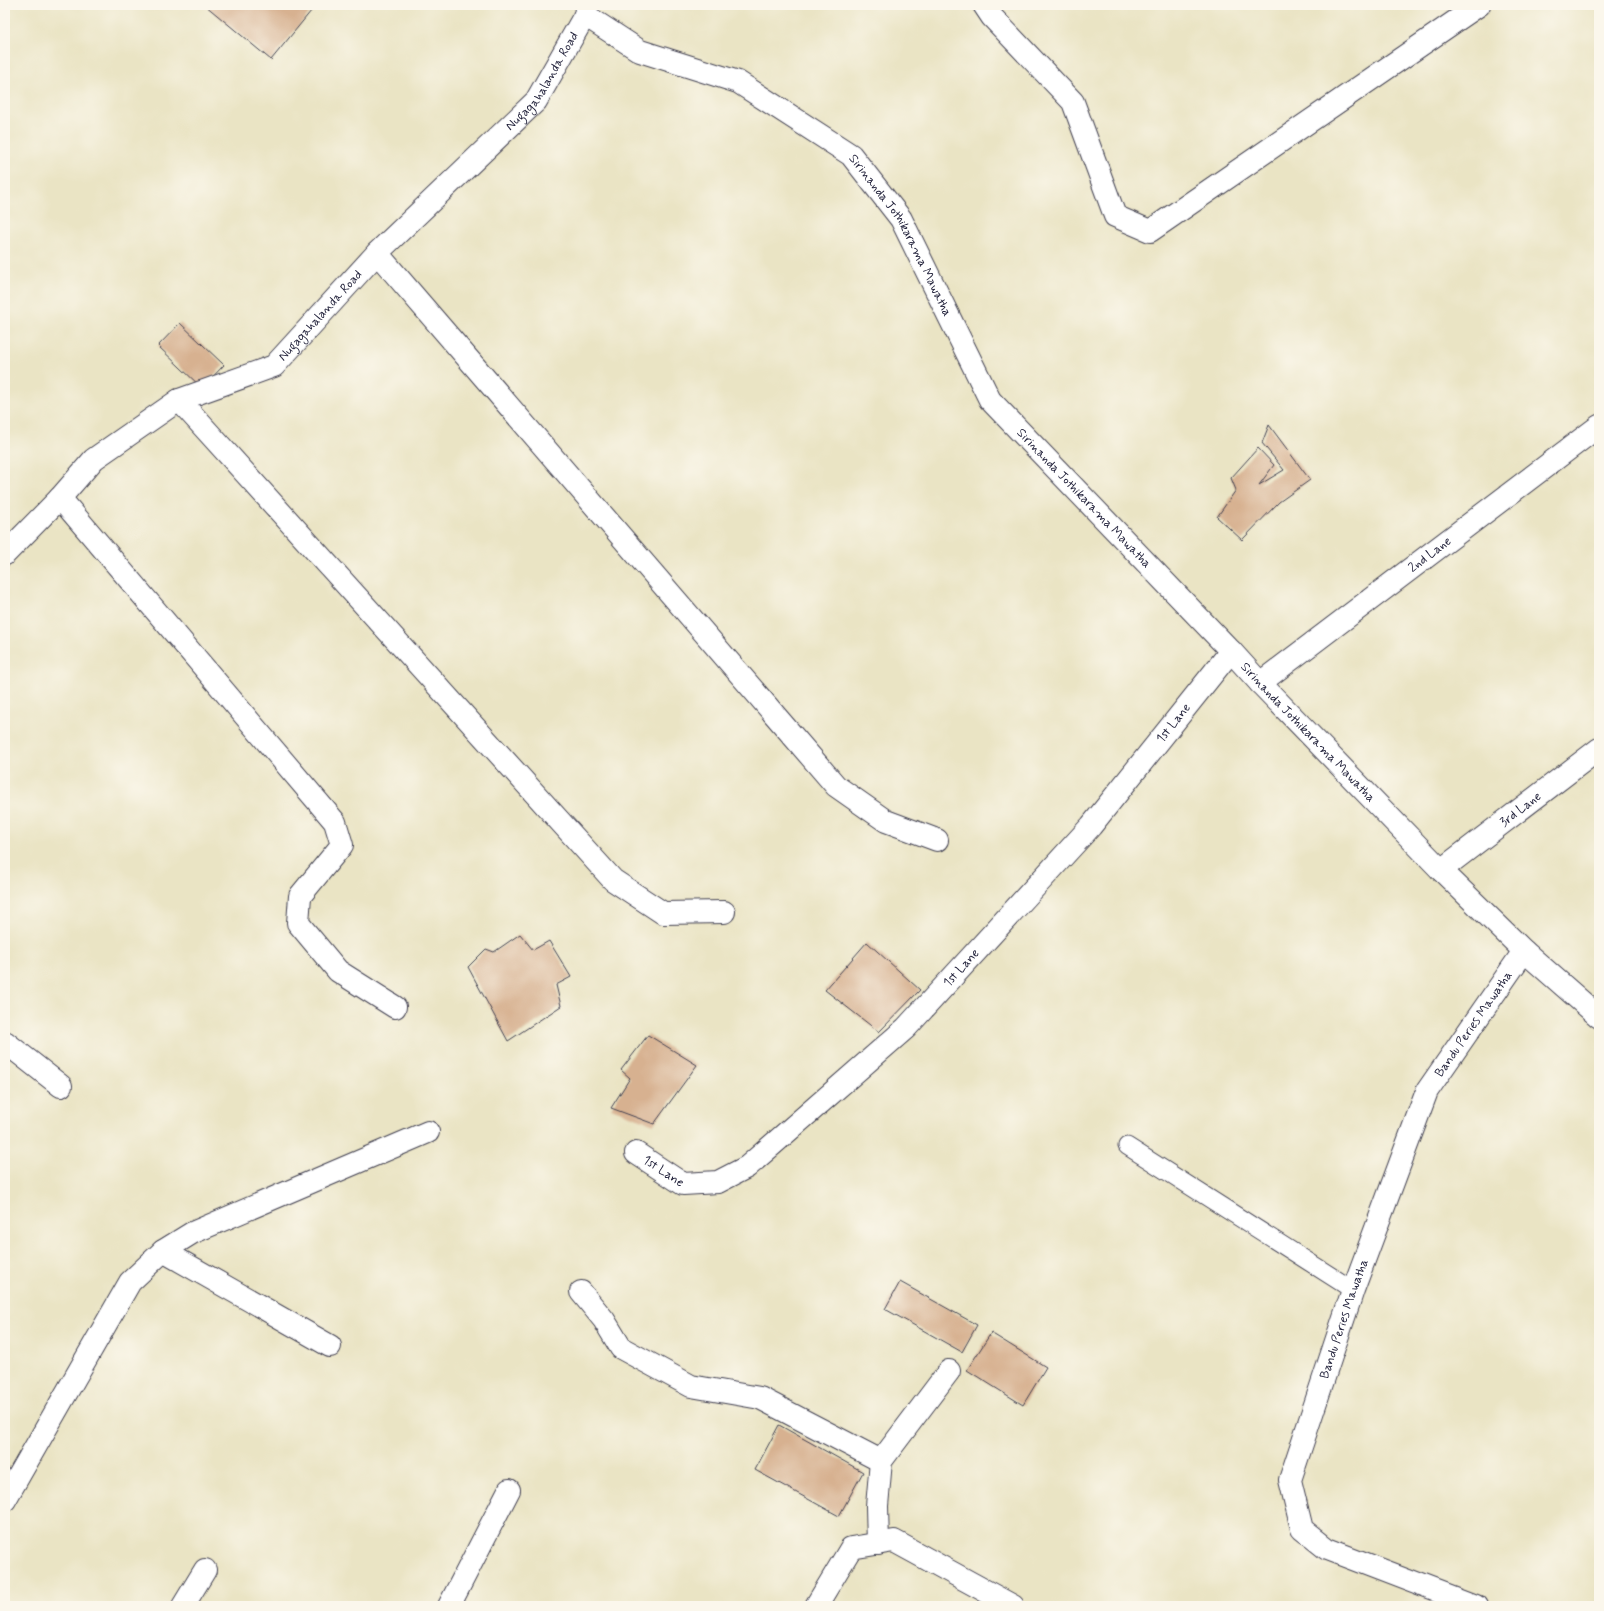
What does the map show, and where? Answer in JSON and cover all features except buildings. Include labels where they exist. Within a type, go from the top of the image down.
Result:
[{"type":"street","points":[[984,5],[992,17],[1073,102],[1115,216],[1150,231],[1478,5]]},
{"type":"street","name":"Nugagahalanda Road","points":[[5,554],[60,498],[94,459],[179,400],[274,366],[377,253],[536,101],[586,10]]},
{"type":"street","name":"Sirinanda Jothikarama Mawatha","points":[[586,10],[640,51],[738,82],[851,155],[901,220],[990,400],[1232,650],[1260,683],[1441,870],[1524,951],[1599,1017]]},
{"type":"street","points":[[377,253],[836,786],[886,821],[937,840]]},
{"type":"street","points":[[179,400],[614,880],[663,913],[724,912]]},
{"type":"street","name":"2nd Lane","points":[[1260,683],[1599,426]]},
{"type":"street","points":[[60,498],[335,822],[342,845],[300,896],[298,923],[338,971],[396,1007]]},
{"type":"street","name":"1st Lane","points":[[636,1153],[683,1184],[718,1182],[747,1167],[906,1028],[1091,826],[1232,650]]},
{"type":"street","name":"3rd Lane","points":[[1441,870],[1599,749]]},
{"type":"street","name":"Bandu Peries Mawatha","points":[[1476,1606],[1327,1549],[1302,1529],[1290,1480],[1353,1290],[1427,1091],[1524,951]]},
{"type":"street","points":[[5,1042],[61,1086]]},
{"type":"street","points":[[5,1500],[130,1282],[163,1251],[192,1232],[428,1132]]},
{"type":"street","points":[[163,1251],[330,1346]]},
{"type":"street","points":[[581,1292],[604,1320],[621,1348],[691,1386],[760,1398],[881,1461]]},
{"type":"street","points":[[878,1544],[877,1506],[881,1461],[949,1371]]},
{"type":"street","points":[[449,1606],[510,1490]]},
{"type":"street","points":[[816,1606],[851,1548],[894,1541],[1013,1606]]},
{"type":"street","points":[[184,1606],[205,1570]]},
{"type":"lane","points":[[1127,1146],[1353,1290]]}]
